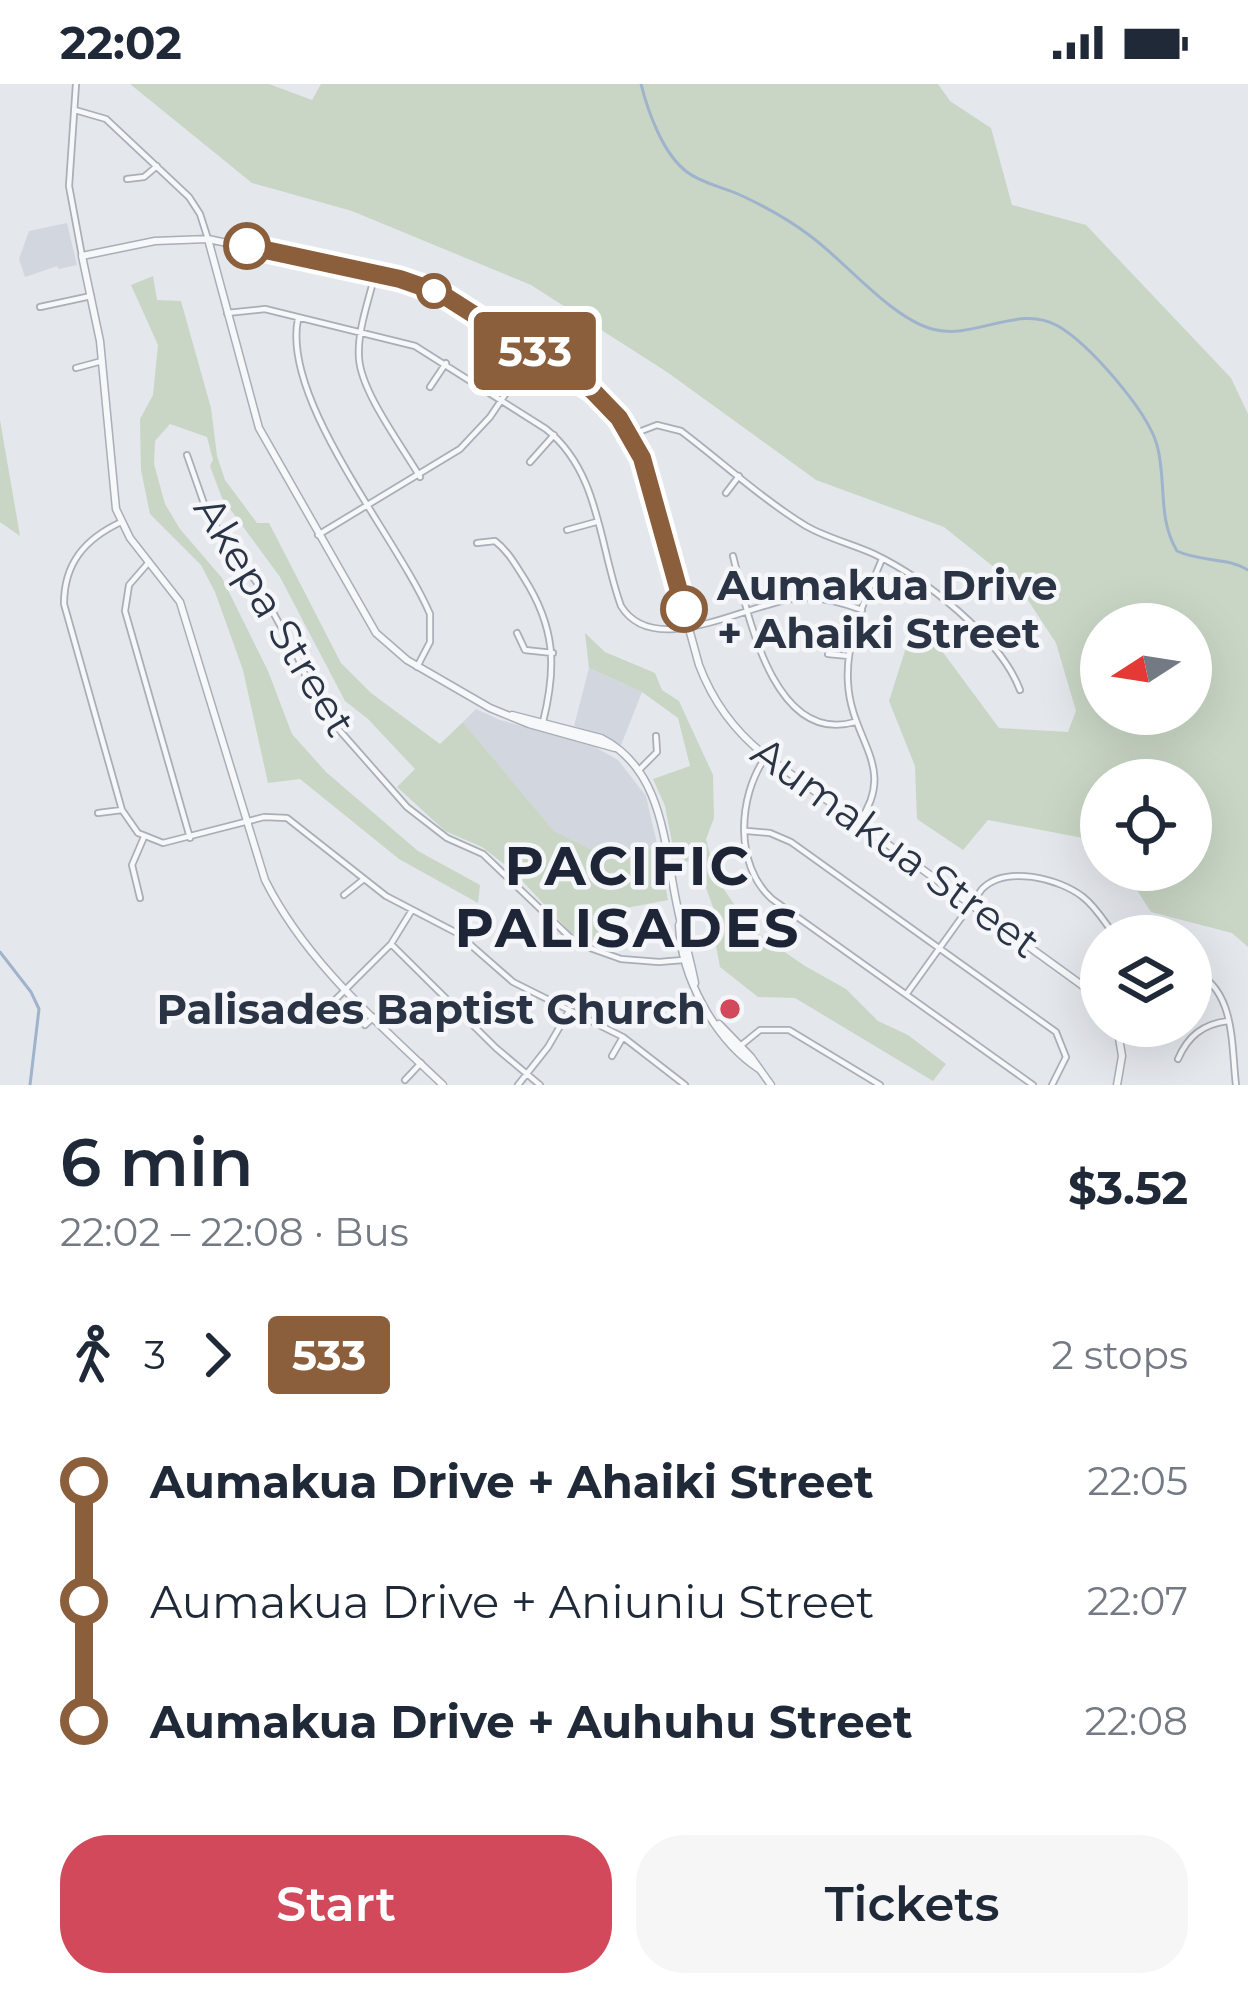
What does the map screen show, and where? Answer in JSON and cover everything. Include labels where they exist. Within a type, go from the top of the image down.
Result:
[{"type":"street","points":[[76,84],[69,186],[102,361],[111,490],[121,522],[175,592],[187,620],[246,822],[266,880],[287,920],[346,989],[443,1085]]},
{"type":"street","points":[[74,110],[106,119],[196,206],[259,428],[371,627],[417,667],[508,715],[615,748],[639,770],[657,805],[694,983],[716,1023],[771,1085]]},
{"type":"street","points":[[127,179],[144,177],[157,166]]},
{"type":"street","name":"Aumakua Street","points":[[82,256],[155,241],[208,239],[375,274],[446,296],[599,396],[631,436],[647,474],[702,672],[738,731],[1080,983]]},
{"type":"street","points":[[375,274],[358,352],[363,376],[420,477]]},
{"type":"street","points":[[40,308],[91,296]]},
{"type":"street","points":[[227,314],[252,308],[415,346],[554,435],[580,467],[624,612],[651,630],[665,632],[806,598],[835,600],[862,610]]},
{"type":"street","points":[[298,317],[296,344],[309,394],[430,614],[430,642],[417,667]]},
{"type":"street","points":[[318,535],[420,477],[469,442],[534,351]]},
{"type":"street","points":[[76,368],[102,361]]},
{"type":"street","points":[[430,387],[446,363]]},
{"type":"street","points":[[631,436],[651,425],[673,427],[805,525],[923,582],[959,612],[1015,677],[1020,690]]},
{"type":"street","points":[[96,431],[107,431]]},
{"type":"street","points":[[530,462],[554,435]]},
{"type":"street","name":"Akepa Street","points":[[187,454],[208,514],[264,594],[319,707],[400,800],[447,838],[483,854],[576,943],[613,957],[665,962],[686,958]]},
{"type":"street","points":[[726,493],[739,476]]},
{"type":"street","points":[[121,522],[87,542],[67,576],[65,611],[130,825],[144,837],[169,843],[269,816],[287,818],[364,879],[458,933],[513,982],[623,1037],[685,1085]]},
{"type":"street","points":[[567,530],[597,522]]},
{"type":"street","points":[[800,533],[805,525]]},
{"type":"street","points":[[477,543],[495,541],[508,553],[543,611],[553,652],[553,680],[542,724]]},
{"type":"street","points":[[733,556],[762,660],[789,698],[823,724],[855,722]]},
{"type":"street","points":[[859,822],[874,798],[877,782],[855,722],[849,656],[882,559]]},
{"type":"street","points":[[150,561],[129,585],[126,617],[190,838]]},
{"type":"street","points":[[58,574],[67,576]]},
{"type":"street","points":[[517,633],[525,650],[553,652]]},
{"type":"street","points":[[828,654],[849,656]]},
{"type":"street","points":[[90,732],[99,729]]},
{"type":"street","points":[[639,770],[657,752],[656,736]]},
{"type":"street","points":[[766,756],[748,790],[746,831],[748,862],[764,891],[1033,1085]]},
{"type":"street","points":[[98,812],[122,810]]},
{"type":"street","points":[[746,831],[770,833],[791,842],[1060,1036],[1066,1063],[1052,1085]]},
{"type":"street","points":[[140,898],[132,865],[144,837]]},
{"type":"street","points":[[906,994],[985,884],[997,877],[1057,884],[1088,902],[1098,915]]},
{"type":"street","points":[[344,895],[364,879]]},
{"type":"street","points":[[322,1013],[391,944],[412,910]]},
{"type":"street","points":[[391,944],[540,1085]]},
{"type":"street","points":[[1212,984],[1228,1021],[1237,1085]]},
{"type":"street","points":[[518,1085],[569,1010]]},
{"type":"street","points":[[365,1025],[374,1016]]},
{"type":"street","points":[[1178,1059],[1200,1029],[1228,1021]]},
{"type":"street","points":[[738,1048],[760,1030],[789,1030],[880,1085]]},
{"type":"street","points":[[612,1056],[623,1037]]},
{"type":"street","points":[[1117,1085],[1120,1047]]},
{"type":"street","points":[[405,1080],[421,1064]]},
{"type":"street","points":[[670,1085],[677,1078]]},
{"type":"shaded area","points":[[67,223],[77,265],[25,277],[19,259],[29,231]]},
{"type":"shaded area","points":[[589,668],[642,692],[621,745],[574,726]]},
{"type":"shaded area","points":[[476,709],[593,746],[618,760],[646,796],[658,848],[607,857],[554,831],[463,722]]},
{"type":"green space","points":[[130,84],[269,84],[312,100],[321,84],[938,84],[950,101],[991,128],[1012,205],[1086,225],[1231,378],[1248,414],[1248,947],[1232,933],[1212,928],[1212,915],[1151,912],[1138,891],[1212,891],[1212,759],[1080,759],[1080,837],[988,820],[963,850],[917,819],[915,766],[889,701],[916,616],[999,728],[1068,732],[1076,711],[1056,643],[1020,588],[944,527],[816,480],[667,372],[531,285],[352,211],[252,183]]},
{"type":"green space","points":[[153,276],[157,300],[181,301],[225,480],[257,523],[269,523],[341,663],[371,693],[440,744],[463,722],[554,831],[607,857],[658,848],[668,900],[626,908],[609,949],[571,933],[512,870],[482,847],[445,831],[397,787],[415,769],[345,701],[280,577],[222,498],[210,466],[213,460],[207,437],[170,424],[155,441],[154,464],[165,504],[222,578],[268,671],[292,734],[326,772],[418,851],[480,885],[478,903],[399,859],[300,779],[268,783],[243,670],[215,592],[201,565],[150,514],[141,470],[140,419],[153,395],[158,345],[131,285]]},
{"type":"green space","points":[[0,420],[20,536],[0,522]]},
{"type":"green space","points":[[585,633],[605,652],[655,673],[662,690],[679,701],[713,775],[714,818],[706,839],[716,878],[743,917],[754,931],[846,989],[878,1021],[908,1035],[946,1064],[933,1081],[795,998],[758,997],[720,967],[715,941],[718,921],[696,860],[676,863],[665,806],[653,779],[690,766],[678,718],[642,692],[589,668]]},
{"type":"waterway","points":[[641,84],[664,144],[687,172],[792,223],[916,323],[948,331],[1027,318],[1043,320],[1071,335],[1115,379],[1151,431],[1160,459],[1167,526],[1177,551],[1248,570]]},
{"type":"waterway","points":[[0,952],[39,1009],[30,1085]]},
{"type":"bus line","name":"533","points":[[247,246],[400,279],[440,293],[592,390],[619,418],[642,458],[684,609]]},
{"type":"place","name":"Aumakua Drive + Ahaiki Street","points":[[684,609]]},
{"type":"place","name":"Palisades Baptist Church","points":[[730,1009]]},
{"type":"district","name":"PACIFIC PALISADES","points":[[628,897]]}]
